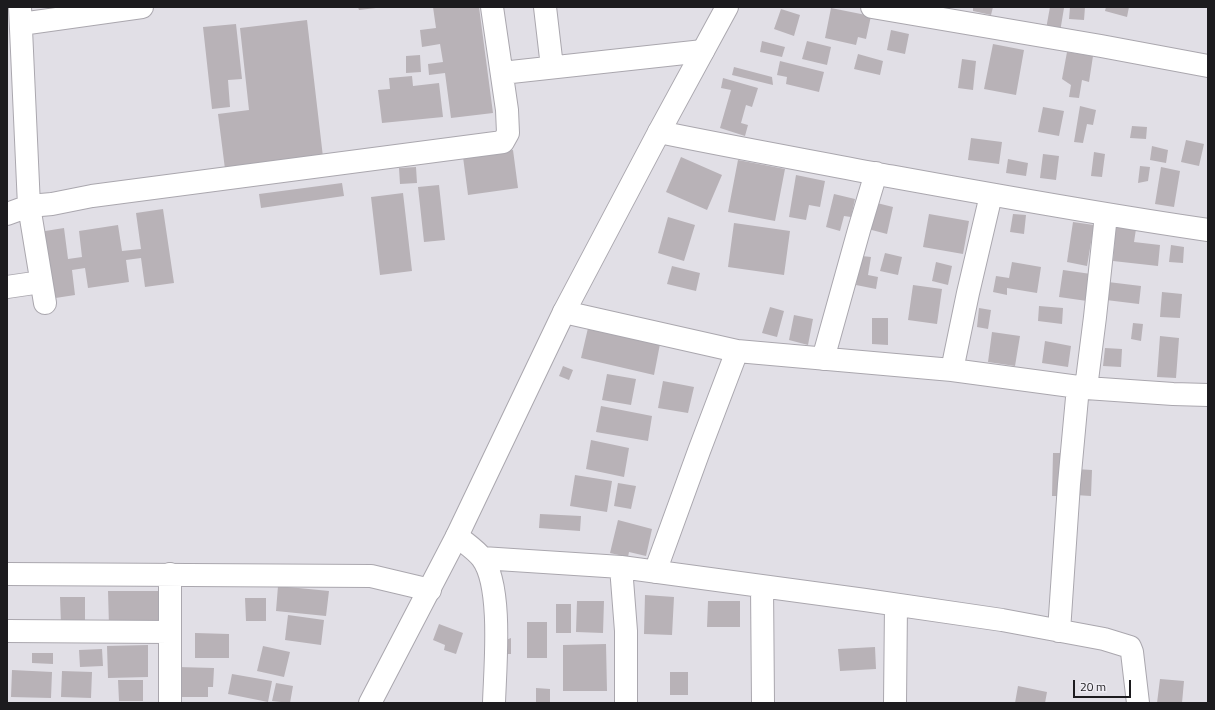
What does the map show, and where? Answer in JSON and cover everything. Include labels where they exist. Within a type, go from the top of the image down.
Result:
[{"type":"street","points":[[7,287],[43,293],[29,206],[20,15],[142,7]]},
{"type":"street","points":[[7,214],[29,206],[52,204],[92,196],[133,192],[189,183],[503,142],[508,133],[507,110],[492,7]]},
{"type":"street","points":[[546,7],[552,67]]},
{"type":"street","points":[[370,703],[457,536],[564,312],[727,7]]},
{"type":"street","points":[[872,7],[1208,66]]},
{"type":"street","points":[[502,73],[703,51]]},
{"type":"street","points":[[659,132],[991,195],[1106,215],[1208,230]]},
{"type":"street","points":[[823,359],[858,230],[876,173]]},
{"type":"street","points":[[952,370],[991,195]]},
{"type":"street","points":[[1059,631],[1069,484],[1082,388],[1095,316],[1106,215]]},
{"type":"street","points":[[564,312],[737,351],[952,370],[1082,388],[1208,395]]},
{"type":"street","points":[[655,572],[737,351]]},
{"type":"street","points":[[457,536],[482,558],[491,581],[496,608],[494,703]]},
{"type":"street","points":[[482,558],[621,567],[1002,620],[1104,639],[1130,647],[1134,662],[1138,703]]},
{"type":"street","points":[[621,567],[626,631],[626,703]]},
{"type":"street","points":[[7,574],[371,576],[430,590]]},
{"type":"street","points":[[170,574],[170,703]]},
{"type":"street","points":[[762,586],[763,703]]},
{"type":"street","points":[[895,703],[896,605]]},
{"type":"street","points":[[7,631],[170,632]]},
{"type":"building","points":[[358,7],[376,7],[376,8],[359,10]]},
{"type":"building","points":[[433,7],[479,7],[493,113],[451,118],[445,73],[429,75],[428,64],[443,62],[440,44],[422,47],[420,30],[436,28]]},
{"type":"building","points":[[973,7],[993,7],[991,15],[973,11]]},
{"type":"building","points":[[1050,7],[1064,8],[1060,32],[1046,29]]},
{"type":"building","points":[[1070,7],[1085,7],[1084,20],[1069,19]]},
{"type":"building","points":[[1106,7],[1129,7],[1127,17],[1105,11]]},
{"type":"building","points":[[831,8],[871,16],[866,39],[858,37],[856,45],[825,38]]},
{"type":"building","points":[[781,9],[800,15],[794,36],[774,29]]},
{"type":"building","points":[[307,20],[323,157],[225,169],[218,114],[249,110],[240,28]]},
{"type":"building","points":[[236,24],[242,79],[228,80],[230,107],[212,109],[203,27]]},
{"type":"building","points":[[891,30],[909,34],[905,54],[887,50]]},
{"type":"building","points":[[762,41],[785,47],[782,57],[760,52]]},
{"type":"building","points":[[807,41],[831,47],[827,65],[802,59]]},
{"type":"building","points":[[993,44],[1024,50],[1016,95],[984,89]]},
{"type":"building","points":[[1067,52],[1093,56],[1089,82],[1082,80],[1079,98],[1069,97],[1071,85],[1062,79]]},
{"type":"building","points":[[858,54],[883,61],[880,75],[854,69]]},
{"type":"building","points":[[420,55],[421,72],[406,73],[406,56]]},
{"type":"building","points":[[962,59],[976,61],[973,90],[958,88]]},
{"type":"building","points":[[780,61],[824,72],[819,92],[786,84],[787,77],[777,75]]},
{"type":"building","points":[[734,67],[772,77],[773,85],[732,75]]},
{"type":"building","points":[[412,76],[413,86],[439,83],[443,117],[382,123],[378,90],[390,89],[389,78]]},
{"type":"building","points":[[723,78],[758,88],[752,107],[746,105],[741,123],[748,125],[745,136],[720,128],[731,90],[721,88]]},
{"type":"building","points":[[1080,106],[1096,110],[1093,125],[1087,124],[1083,143],[1074,142]]},
{"type":"building","points":[[1043,107],[1064,111],[1059,136],[1038,132]]},
{"type":"building","points":[[1132,126],[1147,127],[1146,139],[1130,138]]},
{"type":"building","points":[[971,138],[1002,142],[999,164],[968,160]]},
{"type":"building","points":[[1186,140],[1204,144],[1199,166],[1181,162]]},
{"type":"building","points":[[1152,146],[1168,150],[1166,163],[1150,160]]},
{"type":"building","points":[[513,150],[518,188],[468,195],[463,157]]},
{"type":"building","points":[[1094,152],[1105,154],[1102,177],[1091,176]]},
{"type":"building","points":[[1043,154],[1059,156],[1056,180],[1040,178]]},
{"type":"building","points":[[681,157],[722,175],[707,210],[666,192]]},
{"type":"building","points":[[1008,159],[1028,163],[1026,176],[1006,173]]},
{"type":"building","points":[[738,160],[785,169],[775,221],[728,212]]},
{"type":"building","points":[[1140,166],[1150,167],[1148,181],[1138,183]]},
{"type":"building","points":[[416,167],[417,183],[400,184],[399,168]]},
{"type":"building","points":[[1161,167],[1180,171],[1174,207],[1155,204]]},
{"type":"building","points":[[796,175],[825,181],[820,207],[809,205],[806,220],[789,217]]},
{"type":"building","points":[[342,183],[344,196],[261,208],[259,194]]},
{"type":"building","points":[[439,185],[445,240],[424,242],[418,187]]},
{"type":"building","points":[[403,193],[412,271],[380,275],[371,197]]},
{"type":"building","points":[[834,194],[855,199],[851,217],[844,216],[840,231],[826,227]]},
{"type":"building","points":[[873,202],[893,207],[887,234],[868,229]]},
{"type":"building","points":[[163,209],[174,283],[145,287],[141,258],[126,260],[129,282],[88,288],[85,268],[72,270],[75,295],[49,299],[39,232],[64,228],[68,259],[82,257],[79,231],[118,225],[122,251],[141,249],[136,213]]},
{"type":"building","points":[[929,214],[969,221],[963,254],[923,247]]},
{"type":"building","points":[[1013,214],[1026,215],[1024,234],[1010,232]]},
{"type":"building","points":[[668,217],[695,225],[684,261],[658,253]]},
{"type":"building","points":[[1073,222],[1094,225],[1087,266],[1067,262]]},
{"type":"building","points":[[734,223],[790,231],[784,275],[728,267]]},
{"type":"building","points":[[1116,227],[1136,229],[1134,242],[1160,245],[1158,266],[1113,261]]},
{"type":"building","points":[[1171,245],[1184,247],[1183,263],[1169,262]]},
{"type":"building","points":[[885,253],[902,257],[898,275],[880,271]]},
{"type":"building","points":[[862,256],[871,257],[868,275],[878,277],[876,289],[856,285]]},
{"type":"building","points":[[936,262],[952,266],[948,285],[932,281]]},
{"type":"building","points":[[1012,262],[1041,267],[1037,293],[1007,288],[1007,295],[993,292],[996,276],[1009,278]]},
{"type":"building","points":[[672,266],[700,273],[696,291],[667,284]]},
{"type":"building","points":[[1063,270],[1091,274],[1087,301],[1059,297]]},
{"type":"building","points":[[1108,282],[1141,286],[1139,304],[1106,300]]},
{"type":"building","points":[[913,285],[942,289],[937,324],[908,320]]},
{"type":"building","points":[[1162,292],[1182,294],[1180,318],[1160,317]]},
{"type":"building","points":[[1039,306],[1063,308],[1062,324],[1038,321]]},
{"type":"building","points":[[770,307],[784,311],[777,337],[762,333]]},
{"type":"building","points":[[979,308],[991,310],[988,329],[977,327]]},
{"type":"building","points":[[794,315],[813,319],[808,345],[789,340]]},
{"type":"building","points":[[872,318],[888,318],[888,345],[872,344]]},
{"type":"building","points":[[1133,323],[1143,324],[1141,341],[1131,339]]},
{"type":"building","points":[[588,328],[660,344],[654,375],[581,358]]},
{"type":"building","points":[[992,332],[1020,336],[1015,366],[988,362]]},
{"type":"building","points":[[1160,336],[1179,338],[1176,378],[1157,377]]},
{"type":"building","points":[[1045,341],[1071,346],[1068,367],[1042,363]]},
{"type":"building","points":[[1105,348],[1122,349],[1121,367],[1103,366]]},
{"type":"building","points":[[563,366],[573,370],[569,380],[559,376]]},
{"type":"building","points":[[607,374],[636,379],[631,405],[602,400]]},
{"type":"building","points":[[663,381],[694,387],[688,413],[658,408]]},
{"type":"building","points":[[601,406],[652,416],[648,441],[596,432]]},
{"type":"building","points":[[591,440],[629,448],[624,477],[586,469]]},
{"type":"building","points":[[1053,453],[1066,453],[1065,496],[1052,496]]},
{"type":"building","points":[[1076,469],[1092,470],[1091,496],[1075,495]]},
{"type":"building","points":[[575,475],[612,481],[607,512],[570,506]]},
{"type":"building","points":[[618,483],[636,486],[631,509],[614,506]]},
{"type":"building","points":[[540,514],[581,516],[580,531],[539,528]]},
{"type":"building","points":[[618,520],[652,529],[646,556],[629,552],[628,557],[610,553]]},
{"type":"building","points":[[278,586],[329,591],[326,616],[276,611]]},
{"type":"building","points":[[108,591],[159,591],[159,626],[109,626]]},
{"type":"building","points":[[645,595],[674,597],[672,635],[644,634]]},
{"type":"building","points":[[60,597],[85,597],[85,624],[61,624]]},
{"type":"building","points":[[245,598],[266,598],[266,621],[246,621]]},
{"type":"building","points":[[577,601],[604,601],[603,633],[576,632]]},
{"type":"building","points":[[708,601],[740,601],[740,627],[707,627]]},
{"type":"building","points":[[556,604],[571,604],[571,633],[556,633]]},
{"type":"building","points":[[288,615],[324,620],[321,645],[285,640]]},
{"type":"building","points":[[527,622],[547,622],[547,658],[527,658]]},
{"type":"building","points":[[439,624],[463,633],[456,654],[444,650],[445,645],[433,640]]},
{"type":"building","points":[[195,633],[229,634],[229,658],[195,658]]},
{"type":"building","points":[[511,638],[511,654],[503,654],[503,641]]},
{"type":"building","points":[[606,644],[607,691],[563,691],[563,645]]},
{"type":"building","points":[[148,645],[148,677],[108,678],[107,646]]},
{"type":"building","points":[[263,646],[290,652],[284,677],[257,671]]},
{"type":"building","points":[[875,647],[876,669],[840,671],[838,649]]},
{"type":"building","points":[[102,649],[103,666],[80,667],[79,650]]},
{"type":"building","points":[[32,653],[53,653],[53,664],[32,663]]},
{"type":"building","points":[[178,667],[214,668],[213,687],[208,687],[208,697],[177,697]]},
{"type":"building","points":[[12,670],[52,672],[51,698],[11,697]]},
{"type":"building","points":[[62,671],[92,672],[91,698],[61,697]]},
{"type":"building","points":[[670,672],[688,672],[688,695],[670,695]]},
{"type":"building","points":[[232,674],[272,681],[268,702],[228,694]]},
{"type":"building","points":[[1160,679],[1184,681],[1182,703],[1157,703]]},
{"type":"building","points":[[118,680],[143,680],[143,701],[119,701]]},
{"type":"building","points":[[276,683],[293,686],[290,703],[272,701]]},
{"type":"building","points":[[1018,686],[1047,692],[1045,703],[1015,703]]},
{"type":"building","points":[[536,688],[550,689],[550,703],[536,703]]}]
